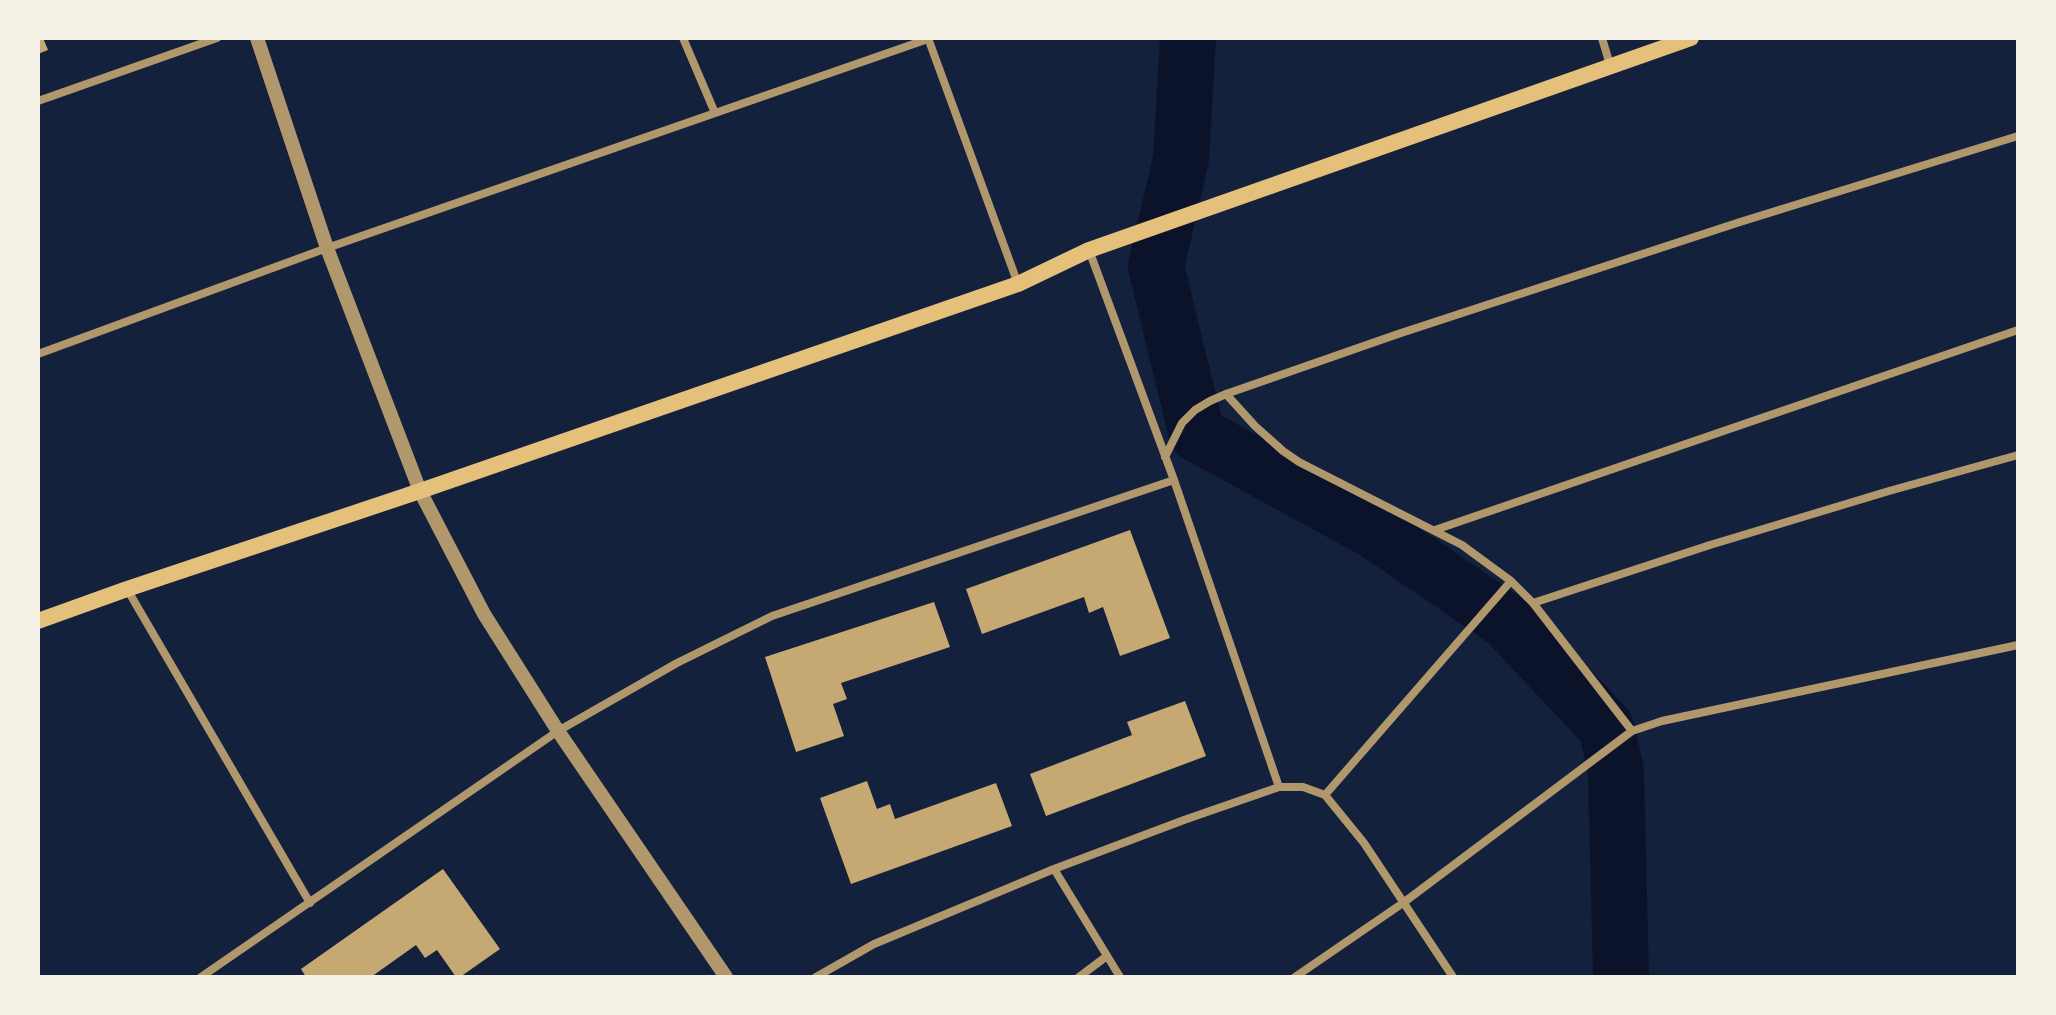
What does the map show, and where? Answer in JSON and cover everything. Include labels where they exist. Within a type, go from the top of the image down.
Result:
[{"type":"main road","points":[[38,621],[1018,284],[1089,250],[1691,38]]},
{"type":"street","points":[[38,101],[217,38]]},
{"type":"street","points":[[257,38],[327,248],[420,491],[484,614],[558,731],[726,977]]},
{"type":"street","points":[[683,38],[715,113]]},
{"type":"street","points":[[38,354],[327,248],[928,38],[1018,284]]},
{"type":"street","points":[[1602,38],[1610,65]]},
{"type":"street","points":[[1165,457],[1182,423],[1195,410],[1226,394],[1636,256],[2018,136]]},
{"type":"street","points":[[1089,250],[1174,480],[1279,787]]},
{"type":"street","points":[[1435,530],[2018,330]]},
{"type":"street","points":[[1226,394],[1255,426],[1299,462],[1462,545],[1511,581],[1533,603],[1632,731]]},
{"type":"street","points":[[1533,603],[1725,540],[2018,455]]},
{"type":"street","points":[[201,977],[558,731],[677,663],[772,616],[1174,480]]},
{"type":"street","points":[[1325,795],[1511,581]]},
{"type":"street","points":[[127,589],[310,903]]},
{"type":"street","points":[[1295,977],[1403,903],[1632,731],[1662,721],[2018,645]]},
{"type":"street","points":[[816,977],[874,944],[1054,869],[1279,787],[1303,787],[1325,795],[1364,843],[1453,977]]},
{"type":"street","points":[[1054,869],[1120,977]]},
{"type":"street","points":[[1079,977],[1107,956]]},
{"type":"building","points":[[38,38],[43,38],[48,50],[38,54]]},
{"type":"building","points":[[1130,530],[1170,638],[1120,656],[1103,607],[1089,613],[1084,597],[982,634],[966,589]]},
{"type":"building","points":[[934,602],[950,647],[841,683],[847,699],[833,704],[844,736],[796,752],[765,657]]},
{"type":"building","points":[[1185,701],[1206,756],[1046,816],[1030,774],[1132,735],[1127,722]]},
{"type":"building","points":[[867,781],[877,809],[890,804],[895,819],[996,783],[1012,826],[851,884],[820,798]]},
{"type":"building","points":[[443,869],[500,949],[460,977],[456,977],[437,950],[425,958],[416,945],[371,977],[306,977],[301,969]]},
{"type":"waterway","points":[[1188,38],[1181,159],[1156,267],[1197,434],[1376,532],[1506,621],[1606,727],[1616,771],[1621,977]]}]
